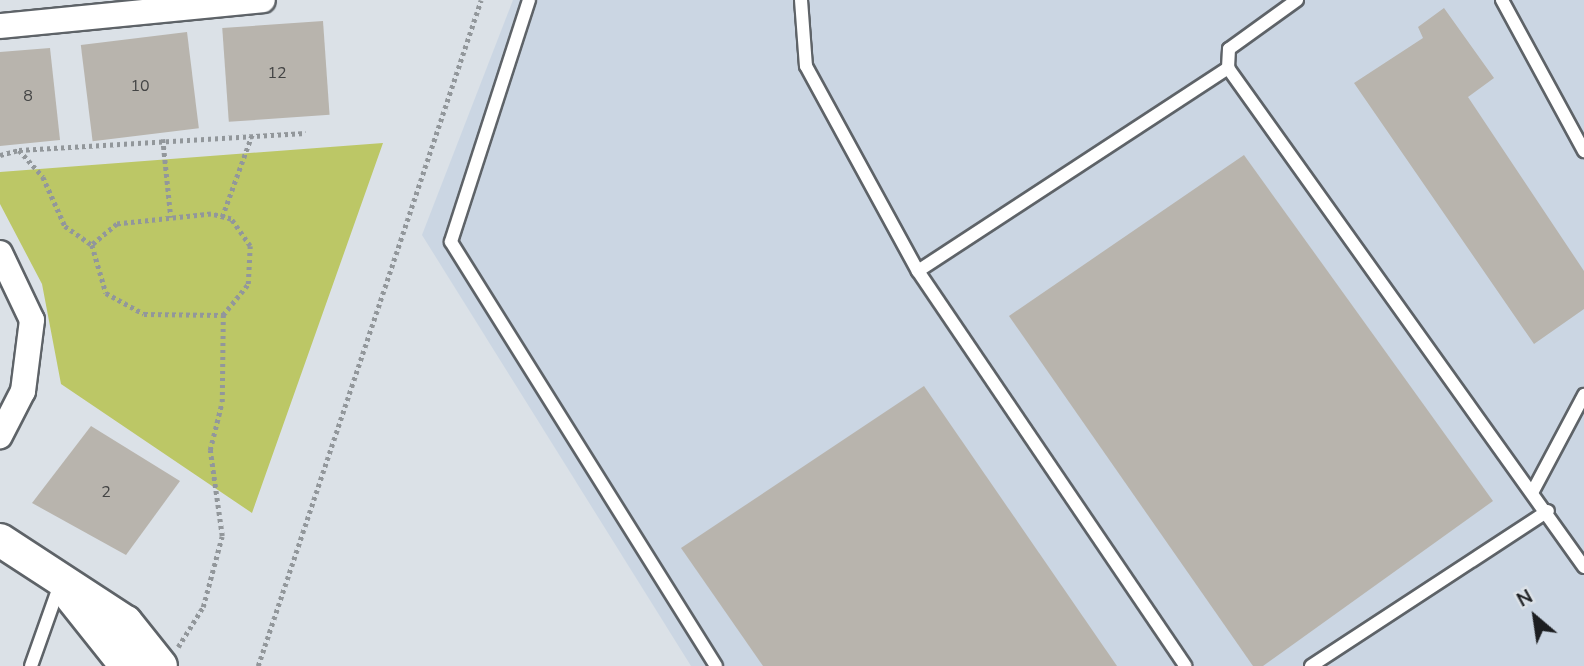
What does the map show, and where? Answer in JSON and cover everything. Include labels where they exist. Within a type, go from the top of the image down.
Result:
[{"type":"street","points":[[0,26],[263,0]]},
{"type":"street","points":[[0,253],[32,320],[23,391],[0,436]]},
{"type":"street","points":[[0,540],[60,584],[126,622],[167,660]]},
{"type":"street","points":[[60,584],[126,666]]},
{"type":"lane","points":[[529,0],[451,242],[716,666]]},
{"type":"lane","points":[[801,0],[806,66],[918,271],[1185,666]]},
{"type":"lane","points":[[1297,0],[1229,49],[1228,68],[1548,512],[1584,567]]},
{"type":"lane","points":[[1502,0],[1584,151]]},
{"type":"lane","points":[[918,271],[1228,68]]},
{"type":"lane","points":[[1533,491],[1584,395]]},
{"type":"lane","points":[[1311,666],[1548,512]]},
{"type":"lane","points":[[31,666],[60,584]]},
{"type":"path","points":[[258,666],[481,0]]},
{"type":"path","points":[[222,217],[253,132]]},
{"type":"path","points":[[0,155],[19,150],[253,132],[305,133]]},
{"type":"path","points":[[163,139],[172,218]]},
{"type":"path","points":[[19,150],[43,177],[65,226],[92,245],[106,293],[144,314],[223,314]]},
{"type":"path","points":[[92,245],[117,224],[172,218],[222,217],[231,219],[250,246],[248,284],[223,314],[222,402],[209,450],[222,536],[203,607],[167,660]]},
{"type":"shaded area","points":[[513,0],[1584,0],[1584,666],[691,666],[422,235]]},
{"type":"green space","points":[[383,143],[252,513],[61,384],[42,284],[0,204],[0,172]]},
{"type":"building","points":[[1444,8],[1494,78],[1468,97],[1584,271],[1584,309],[1534,344],[1354,83],[1423,38],[1418,27]]},
{"type":"building","points":[[323,21],[330,115],[229,122],[222,28]]},
{"type":"building","points":[[187,32],[199,128],[93,141],[81,45]]},
{"type":"building","points":[[50,48],[60,140],[0,146],[0,52]]},
{"type":"building","points":[[1244,155],[1493,501],[1263,666],[1253,666],[1009,316]]},
{"type":"building","points":[[924,386],[1117,666],[763,666],[681,548]]},
{"type":"building","points":[[91,426],[180,481],[126,555],[32,503]]}]
